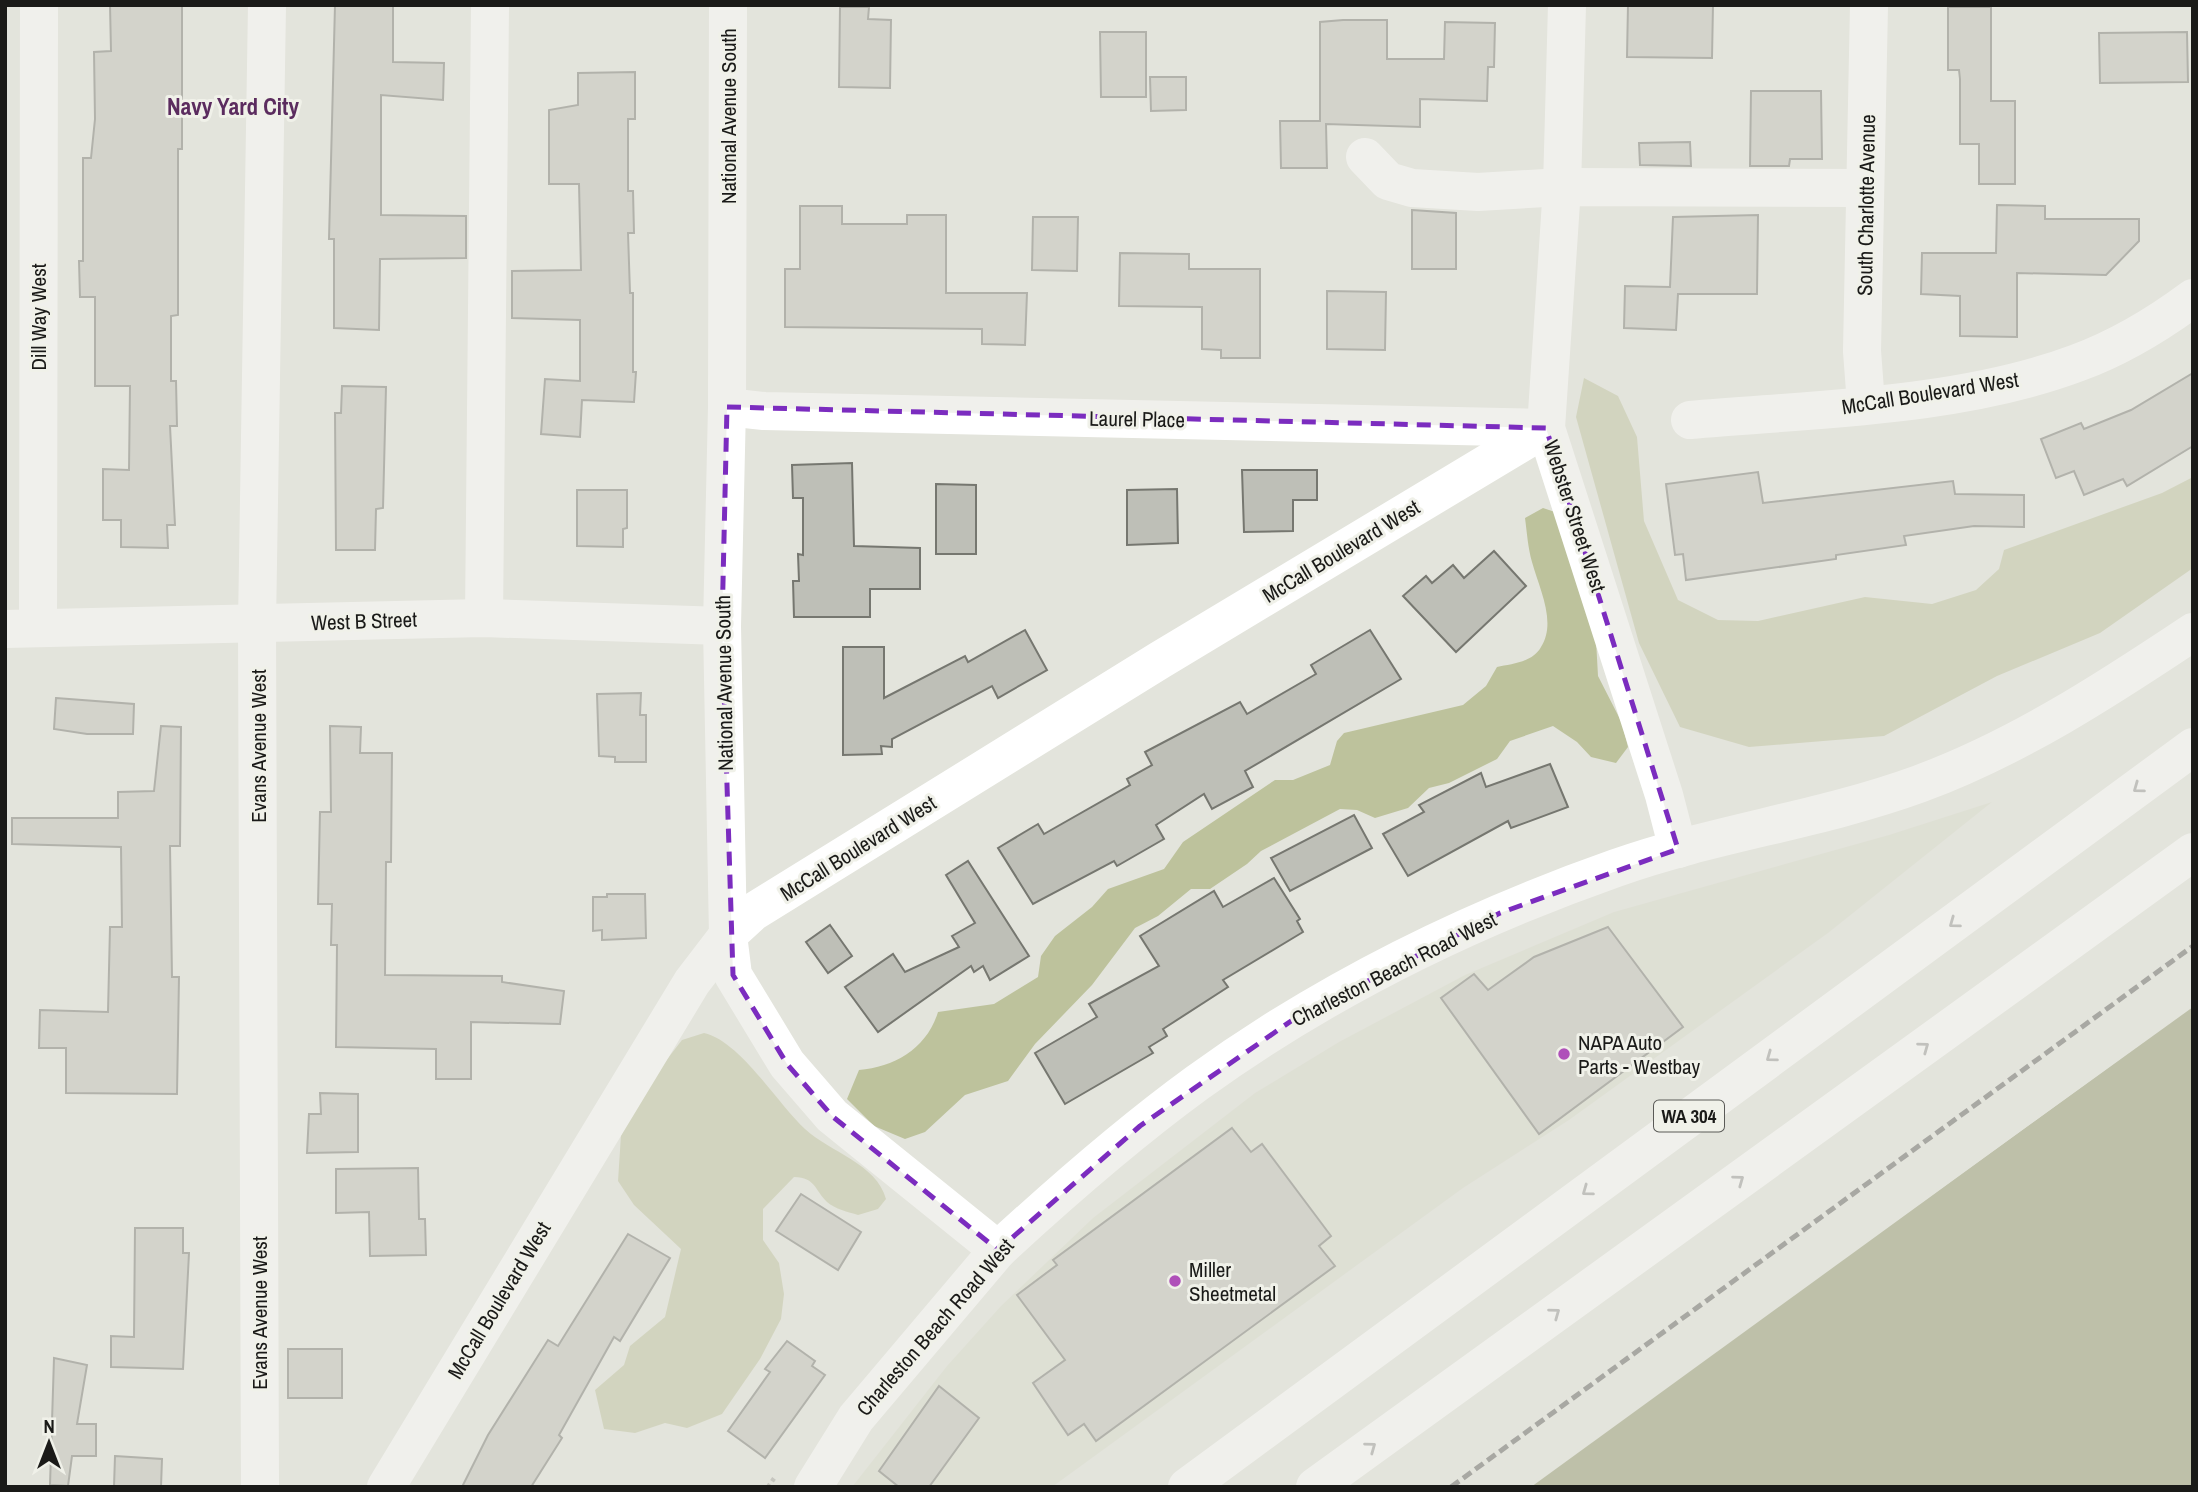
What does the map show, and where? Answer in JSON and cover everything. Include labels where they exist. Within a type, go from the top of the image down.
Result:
[{"type":"main road","name":"Dill Way West","points":[[22,628],[39,5]]},
{"type":"main road","name":"Evans Avenue West","points":[[260,1487],[257,624],[267,5]]},
{"type":"main road","points":[[484,618],[490,5]]},
{"type":"main road","name":"National Avenue South","points":[[728,5],[727,407],[722,626],[728,935],[733,975],[787,1064],[832,1116],[998,1250]]},
{"type":"main road","name":"Webster Street West","points":[[1567,5],[1562,187],[1546,428],[1664,795],[1678,849]]},
{"type":"main road","name":"South Charlotte Avenue","points":[[1866,404],[1862,351],[1869,5]]},
{"type":"main road","points":[[1365,157],[1388,181],[1412,188],[1478,192],[1562,187],[1865,188]]},
{"type":"main road","name":"McCall Boulevard West","points":[[1690,420],[1866,404],[1999,387],[2079,363],[2161,322],[2193,298]]},
{"type":"main road","name":"Laurel Place","points":[[727,407],[764,411],[1546,428]]},
{"type":"main road","name":"McCall Boulevard West","points":[[386,1487],[692,982],[728,935],[753,912],[1160,660],[1546,428]]},
{"type":"main road","name":"West B Street","points":[[22,628],[484,618],[722,626]]},
{"type":"main road","name":"Charleston Beach Road West","points":[[813,1487],[856,1418],[998,1250],[1067,1186],[1140,1126],[1199,1082],[1294,1019],[1367,978],[1500,913],[1617,867],[1917,785],[1978,760],[2014,744],[2193,632]]},
{"type":"main road","name":"WA 304","points":[[1187,1487],[2193,747]]},
{"type":"main road","points":[[1315,1487],[2193,852]]},
{"type":"highlighted area","points":[[727,407],[1546,428],[1678,849],[1500,913],[1294,1019],[1140,1126],[998,1250],[832,1116],[787,1064],[733,975],[722,626]]},
{"type":"shaded area","points":[[1584,378],[1618,396],[1637,437],[1644,521],[1678,600],[1718,620],[1758,621],[1865,597],[1932,604],[1976,590],[1999,569],[2004,550],[2162,493],[2193,477],[2193,568],[2100,633],[1997,676],[1884,736],[1749,747],[1680,727],[1639,643],[1576,417]]},
{"type":"shaded area","points":[[1543,508],[1564,515],[1596,640],[1598,676],[1622,723],[1628,747],[1616,763],[1591,757],[1577,742],[1553,726],[1510,741],[1497,759],[1449,783],[1429,788],[1408,808],[1375,818],[1357,810],[1340,809],[1261,851],[1210,889],[1191,889],[1158,916],[1135,928],[1092,985],[1035,1044],[1008,1081],[965,1095],[925,1132],[905,1139],[874,1126],[847,1099],[859,1070],[885,1065],[908,1053],[926,1036],[938,1012],[994,1004],[1038,977],[1041,956],[1055,936],[1092,907],[1108,889],[1164,869],[1183,842],[1275,780],[1293,780],[1330,765],[1337,741],[1344,733],[1463,705],[1486,686],[1497,667],[1522,662],[1533,656],[1545,637],[1547,616],[1531,557],[1525,518]]},
{"type":"shaded area","points":[[1992,802],[1828,933],[1569,1120],[1463,1188],[1052,1487],[852,1487],[947,1366],[1001,1306],[1093,1218],[1255,1093],[1339,1042],[1465,975],[1614,912],[1889,835]]},
{"type":"shaded area","points":[[2193,1006],[2193,1487],[1531,1487]]},
{"type":"shaded area","points":[[704,1033],[718,1038],[744,1060],[805,1129],[873,1177],[886,1199],[878,1209],[858,1215],[830,1204],[811,1182],[794,1177],[763,1209],[763,1240],[779,1263],[784,1294],[781,1319],[760,1359],[722,1414],[687,1428],[665,1423],[635,1433],[604,1429],[595,1390],[624,1365],[630,1346],[665,1317],[681,1249],[634,1205],[618,1181],[621,1135],[651,1080],[682,1040]]},
{"type":"pier","points":[[2193,1003],[2193,1007],[1527,1487],[1529,1484]]},
{"type":"building","points":[[110,5],[182,5],[182,149],[178,149],[178,315],[171,316],[171,381],[176,381],[177,426],[170,426],[175,525],[167,525],[168,548],[121,547],[121,520],[103,520],[103,469],[129,470],[130,386],[95,386],[95,297],[80,297],[79,261],[83,261],[83,158],[91,158],[95,119],[94,52],[111,51]]},
{"type":"building","points":[[335,5],[393,5],[393,62],[444,63],[443,100],[381,95],[381,215],[466,216],[466,258],[380,259],[379,330],[334,328],[334,239],[329,239]]},
{"type":"building","points":[[1628,5],[1713,5],[1712,58],[1627,57]]},
{"type":"building","points":[[840,7],[869,7],[868,19],[891,20],[890,88],[839,87]]},
{"type":"building","points":[[1948,7],[1991,7],[1991,101],[2015,101],[2015,184],[1979,184],[1979,144],[1960,144],[1960,79],[1959,70],[1948,70]]},
{"type":"building","points":[[1387,20],[1387,59],[1444,59],[1445,22],[1495,23],[1494,67],[1488,67],[1487,101],[1420,99],[1420,127],[1326,124],[1327,168],[1281,168],[1280,121],[1320,121],[1320,22]]},
{"type":"building","points":[[1100,32],[1146,32],[1146,97],[1101,97]]},
{"type":"building","points":[[2187,32],[2188,82],[2100,83],[2099,33]]},
{"type":"building","points":[[635,72],[635,119],[628,119],[628,191],[633,191],[634,233],[628,233],[630,293],[633,293],[633,372],[636,372],[634,402],[582,400],[580,437],[541,434],[545,379],[580,381],[580,320],[512,318],[512,271],[581,270],[579,184],[549,184],[549,110],[578,105],[578,73]]},
{"type":"building","points":[[1150,77],[1186,77],[1186,110],[1151,111]]},
{"type":"building","points":[[1751,91],[1821,91],[1822,159],[1790,159],[1789,166],[1750,166]]},
{"type":"building","points":[[1690,142],[1691,166],[1640,165],[1639,143]]},
{"type":"building","points":[[1997,205],[2045,206],[2045,219],[2139,219],[2139,241],[2106,275],[2017,273],[2017,337],[1960,336],[1960,296],[1921,294],[1922,253],[1996,253]]},
{"type":"building","points":[[800,206],[842,206],[842,224],[907,224],[907,215],[946,215],[946,293],[1027,293],[1025,345],[982,344],[982,329],[785,327],[785,269],[800,269]]},
{"type":"building","points":[[1412,210],[1456,213],[1456,269],[1412,269]]},
{"type":"building","points":[[1758,215],[1757,294],[1678,294],[1676,330],[1624,328],[1625,286],[1670,287],[1673,217]]},
{"type":"building","points":[[1033,217],[1078,217],[1077,271],[1032,270]]},
{"type":"building","points":[[1120,253],[1189,254],[1189,269],[1260,269],[1260,358],[1221,358],[1221,350],[1202,349],[1202,307],[1119,306]]},
{"type":"building","points":[[1327,291],[1386,292],[1385,350],[1327,349]]},
{"type":"building","points":[[2193,373],[2193,446],[2127,486],[2123,479],[2084,495],[2074,471],[2056,478],[2041,439],[2081,423],[2084,429],[2131,410]]},
{"type":"building","points":[[342,386],[386,387],[383,508],[376,509],[375,550],[336,550],[335,413],[341,413]]},
{"type":"building","points":[[852,463],[854,546],[920,548],[920,589],[870,589],[870,617],[794,617],[793,581],[799,581],[798,554],[803,555],[803,498],[793,498],[792,465]]},
{"type":"building","points":[[1242,470],[1317,470],[1317,500],[1293,500],[1293,531],[1244,532]]},
{"type":"building","points":[[1758,472],[1763,503],[1953,481],[1955,494],[2024,495],[2024,527],[1974,526],[1904,536],[1906,545],[1836,555],[1836,559],[1686,580],[1683,554],[1675,555],[1666,484]]},
{"type":"building","points":[[936,484],[976,485],[976,554],[936,554]]},
{"type":"building","points":[[1177,489],[1178,543],[1127,545],[1127,490]]},
{"type":"building","points":[[577,490],[627,490],[627,528],[623,529],[623,547],[577,546]]},
{"type":"building","points":[[1494,551],[1526,586],[1456,652],[1403,596],[1426,576],[1432,583],[1453,565],[1464,578]]},
{"type":"building","points":[[1025,630],[1047,670],[998,698],[992,686],[892,739],[892,747],[881,746],[882,754],[843,755],[843,647],[884,647],[884,698],[965,656],[968,662]]},
{"type":"building","points":[[1370,630],[1401,679],[1245,771],[1253,787],[1212,809],[1204,794],[1156,825],[1164,839],[1117,866],[1114,861],[1033,904],[998,848],[1038,824],[1044,834],[1130,785],[1127,779],[1152,765],[1145,752],[1240,702],[1247,714],[1316,674],[1311,665]]},
{"type":"building","points":[[641,693],[640,715],[646,715],[646,762],[615,762],[615,757],[599,756],[597,694]]},
{"type":"building","points":[[56,698],[134,704],[133,734],[87,734],[54,729]]},
{"type":"building","points":[[161,726],[181,727],[180,846],[170,846],[172,977],[179,977],[177,1094],[66,1093],[66,1048],[39,1048],[40,1010],[108,1012],[110,927],[122,927],[121,847],[12,844],[12,818],[118,818],[118,792],[154,791]]},
{"type":"building","points":[[330,726],[361,727],[360,753],[392,753],[391,862],[386,862],[385,975],[502,976],[502,982],[564,991],[560,1024],[471,1022],[471,1079],[436,1079],[436,1049],[336,1047],[337,945],[331,945],[332,904],[318,904],[320,812],[331,812]]},
{"type":"building","points":[[1550,764],[1568,807],[1511,828],[1508,821],[1408,876],[1383,834],[1424,812],[1419,805],[1481,773],[1486,787]]},
{"type":"building","points":[[1354,815],[1372,848],[1290,891],[1271,858]]},
{"type":"building","points":[[968,861],[1029,956],[990,980],[983,966],[974,972],[971,966],[878,1032],[845,987],[893,954],[905,972],[959,947],[952,936],[975,923],[946,875]]},
{"type":"building","points":[[1274,878],[1300,919],[1297,921],[1303,932],[1223,980],[1228,987],[1163,1029],[1167,1036],[1149,1047],[1153,1053],[1065,1104],[1035,1053],[1097,1017],[1089,1004],[1159,966],[1140,936],[1214,891],[1223,907]]},
{"type":"building","points":[[607,894],[645,894],[646,938],[602,940],[602,930],[593,931],[593,897],[607,897]]},
{"type":"building","points":[[830,925],[852,956],[828,973],[806,942]]},
{"type":"building","name":"NAPA Auto Parts - Westbay","points":[[1608,927],[1683,1027],[1539,1134],[1441,998],[1474,974],[1488,990],[1534,957]]},
{"type":"building","points":[[320,1093],[358,1094],[358,1152],[307,1153],[309,1114],[321,1114]]},
{"type":"building","name":"Miller Sheetmetal","points":[[1232,1128],[1251,1152],[1262,1144],[1331,1236],[1319,1246],[1335,1266],[1096,1441],[1084,1424],[1068,1435],[1033,1383],[1065,1360],[1017,1295],[1057,1265],[1053,1260]]},
{"type":"building","points":[[418,1168],[419,1219],[425,1219],[426,1255],[370,1256],[369,1212],[336,1213],[336,1169]]},
{"type":"building","points":[[801,1194],[861,1232],[838,1270],[776,1231]]},
{"type":"building","points":[[135,1228],[183,1228],[183,1253],[189,1253],[183,1369],[111,1367],[111,1336],[134,1337]]},
{"type":"building","points":[[628,1234],[670,1258],[620,1341],[614,1337],[559,1435],[562,1438],[531,1487],[462,1487],[488,1435],[548,1340],[558,1346]]},
{"type":"building","points":[[787,1341],[815,1361],[812,1366],[825,1375],[765,1458],[728,1431],[770,1372],[765,1369]]},
{"type":"building","points":[[288,1349],[342,1349],[342,1398],[288,1398]]},
{"type":"building","points":[[54,1358],[87,1365],[77,1424],[96,1424],[96,1456],[72,1456],[68,1486],[50,1485]]},
{"type":"building","points":[[939,1386],[979,1418],[929,1487],[899,1487],[879,1471]]},
{"type":"building","points":[[115,1456],[162,1459],[161,1487],[114,1487]]},
{"type":"railway","points":[[1451,1487],[2193,946]]},
{"type":"place","name":"NAPA Auto Parts - Westbay","points":[[1564,1054]]},
{"type":"place","name":"Miller Sheetmetal","points":[[1175,1281]]},
{"type":"district","name":"Navy Yard City","points":[[233,106]]}]
